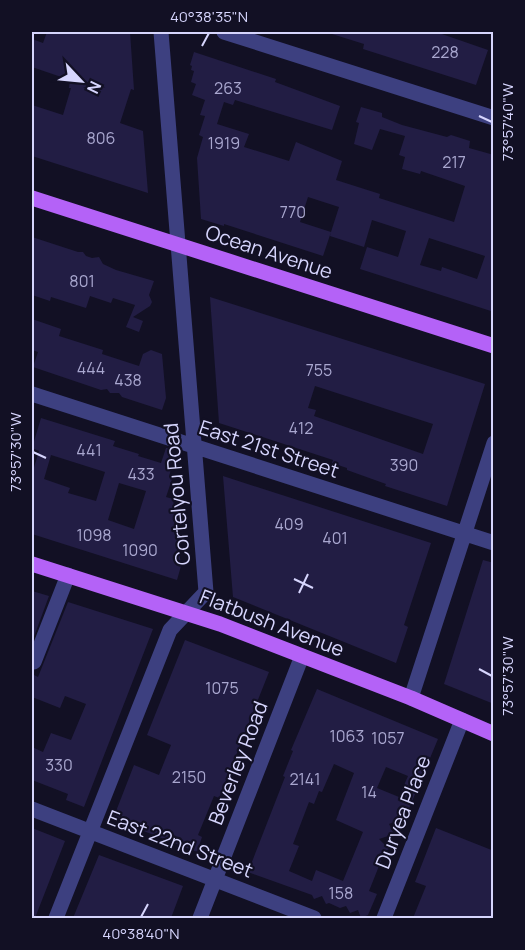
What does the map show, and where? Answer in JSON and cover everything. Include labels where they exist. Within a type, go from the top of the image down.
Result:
[{"type":"main road","name":"Ocean Avenue","points":[[32,198],[494,346]]},
{"type":"main road","name":"Flatbush Avenue","points":[[32,564],[220,624],[411,698],[494,734]]},
{"type":"street","name":"Cortelyou Road","points":[[56,918],[170,630],[206,592],[161,32]]},
{"type":"street","points":[[224,32],[494,118]]},
{"type":"street","name":"East 21st Street","points":[[32,394],[494,543]]},
{"type":"street","points":[[411,698],[494,443]]},
{"type":"street","points":[[34,662],[68,575]]},
{"type":"street","name":"Beverley Road","points":[[200,918],[302,656]]},
{"type":"street","name":"Duryea Place","points":[[384,918],[462,720]]},
{"type":"street","name":"East 22nd Street","points":[[32,809],[314,918]]},
{"type":"building","points":[[47,32],[130,32],[134,90],[131,89],[120,123],[143,131],[148,193],[32,156],[32,105],[63,115],[71,88],[69,88],[70,80],[32,67],[32,39],[43,43]]},
{"type":"building","points":[[332,32],[436,32],[488,50],[476,85],[363,49],[364,44],[332,34]]},
{"type":"building","points":[[194,52],[276,79],[275,82],[340,106],[332,130],[235,100],[233,105],[224,102],[217,124],[249,134],[244,147],[289,161],[296,142],[342,161],[336,180],[380,194],[379,198],[454,222],[465,186],[421,171],[420,174],[402,169],[405,157],[399,155],[405,136],[380,129],[372,150],[354,144],[359,123],[356,122],[361,107],[382,113],[382,117],[402,125],[470,141],[469,148],[494,155],[494,312],[360,269],[367,247],[398,257],[406,231],[372,220],[364,247],[330,236],[331,232],[323,256],[224,224],[224,226],[201,219],[197,158],[203,137],[199,135],[205,116],[200,115],[205,100],[192,95],[196,84],[191,82],[194,71],[191,70],[190,65]],"holes":[[[308,197],[339,207],[331,232],[300,222]],[[429,238],[485,256],[477,279],[442,267],[441,271],[420,265]]]},
{"type":"building","points":[[32,237],[83,252],[92,258],[99,257],[103,264],[116,270],[154,281],[149,295],[152,302],[150,306],[133,317],[143,321],[139,332],[126,327],[135,305],[113,298],[111,303],[90,296],[86,308],[51,297],[50,301],[32,295]]},
{"type":"building","points":[[210,297],[485,384],[447,506],[385,486],[386,484],[332,463],[333,460],[219,423]],"holes":[[[315,386],[433,424],[423,454],[314,416],[316,410],[308,408]]]},
{"type":"building","points":[[32,319],[61,329],[59,336],[103,350],[102,354],[139,366],[143,354],[151,350],[162,354],[166,398],[162,410],[122,397],[119,393],[110,393],[107,389],[101,390],[33,367],[38,352],[32,350]]},
{"type":"building","points":[[41,418],[115,441],[113,446],[161,463],[166,448],[168,448],[171,469],[169,477],[172,479],[166,497],[173,499],[181,566],[177,580],[32,534],[32,474],[39,451],[32,448]],"holes":[[[51,455],[105,472],[96,501],[68,493],[70,488],[44,479]],[[119,483],[146,491],[134,529],[108,520]]]},
{"type":"building","points":[[223,476],[431,543],[404,625],[408,627],[396,663],[233,597]]},
{"type":"building","points":[[483,560],[494,563],[494,704],[444,684]]},
{"type":"building","points":[[32,591],[49,596],[32,642]]},
{"type":"building","points":[[68,602],[153,629],[84,807],[66,800],[68,794],[32,780],[32,747],[43,752],[51,733],[71,740],[86,704],[65,696],[60,708],[32,697],[32,674],[38,677]]},
{"type":"building","points":[[185,640],[269,672],[219,798],[214,796],[198,835],[202,837],[197,852],[113,819],[134,765],[159,775],[171,745],[147,735]]},
{"type":"building","points":[[317,689],[438,739],[408,811],[402,808],[396,821],[389,824],[394,834],[379,839],[389,849],[377,855],[381,861],[369,891],[377,894],[368,915],[361,918],[358,910],[350,913],[346,906],[340,908],[326,904],[322,896],[314,899],[312,895],[248,872],[285,777],[283,776],[293,751],[291,750]],"holes":[[[334,764],[354,773],[336,820],[363,832],[343,881],[316,870],[312,881],[289,871],[299,846],[293,844],[309,802],[314,804],[319,791],[322,792]],[[386,767],[408,776],[399,797],[377,788]]]},
{"type":"building","points":[[32,828],[65,841],[35,918],[32,918]]},
{"type":"building","points":[[436,828],[494,851],[494,918],[413,918],[426,886],[415,882]]},
{"type":"building","points":[[99,855],[183,886],[171,918],[73,918]]}]
